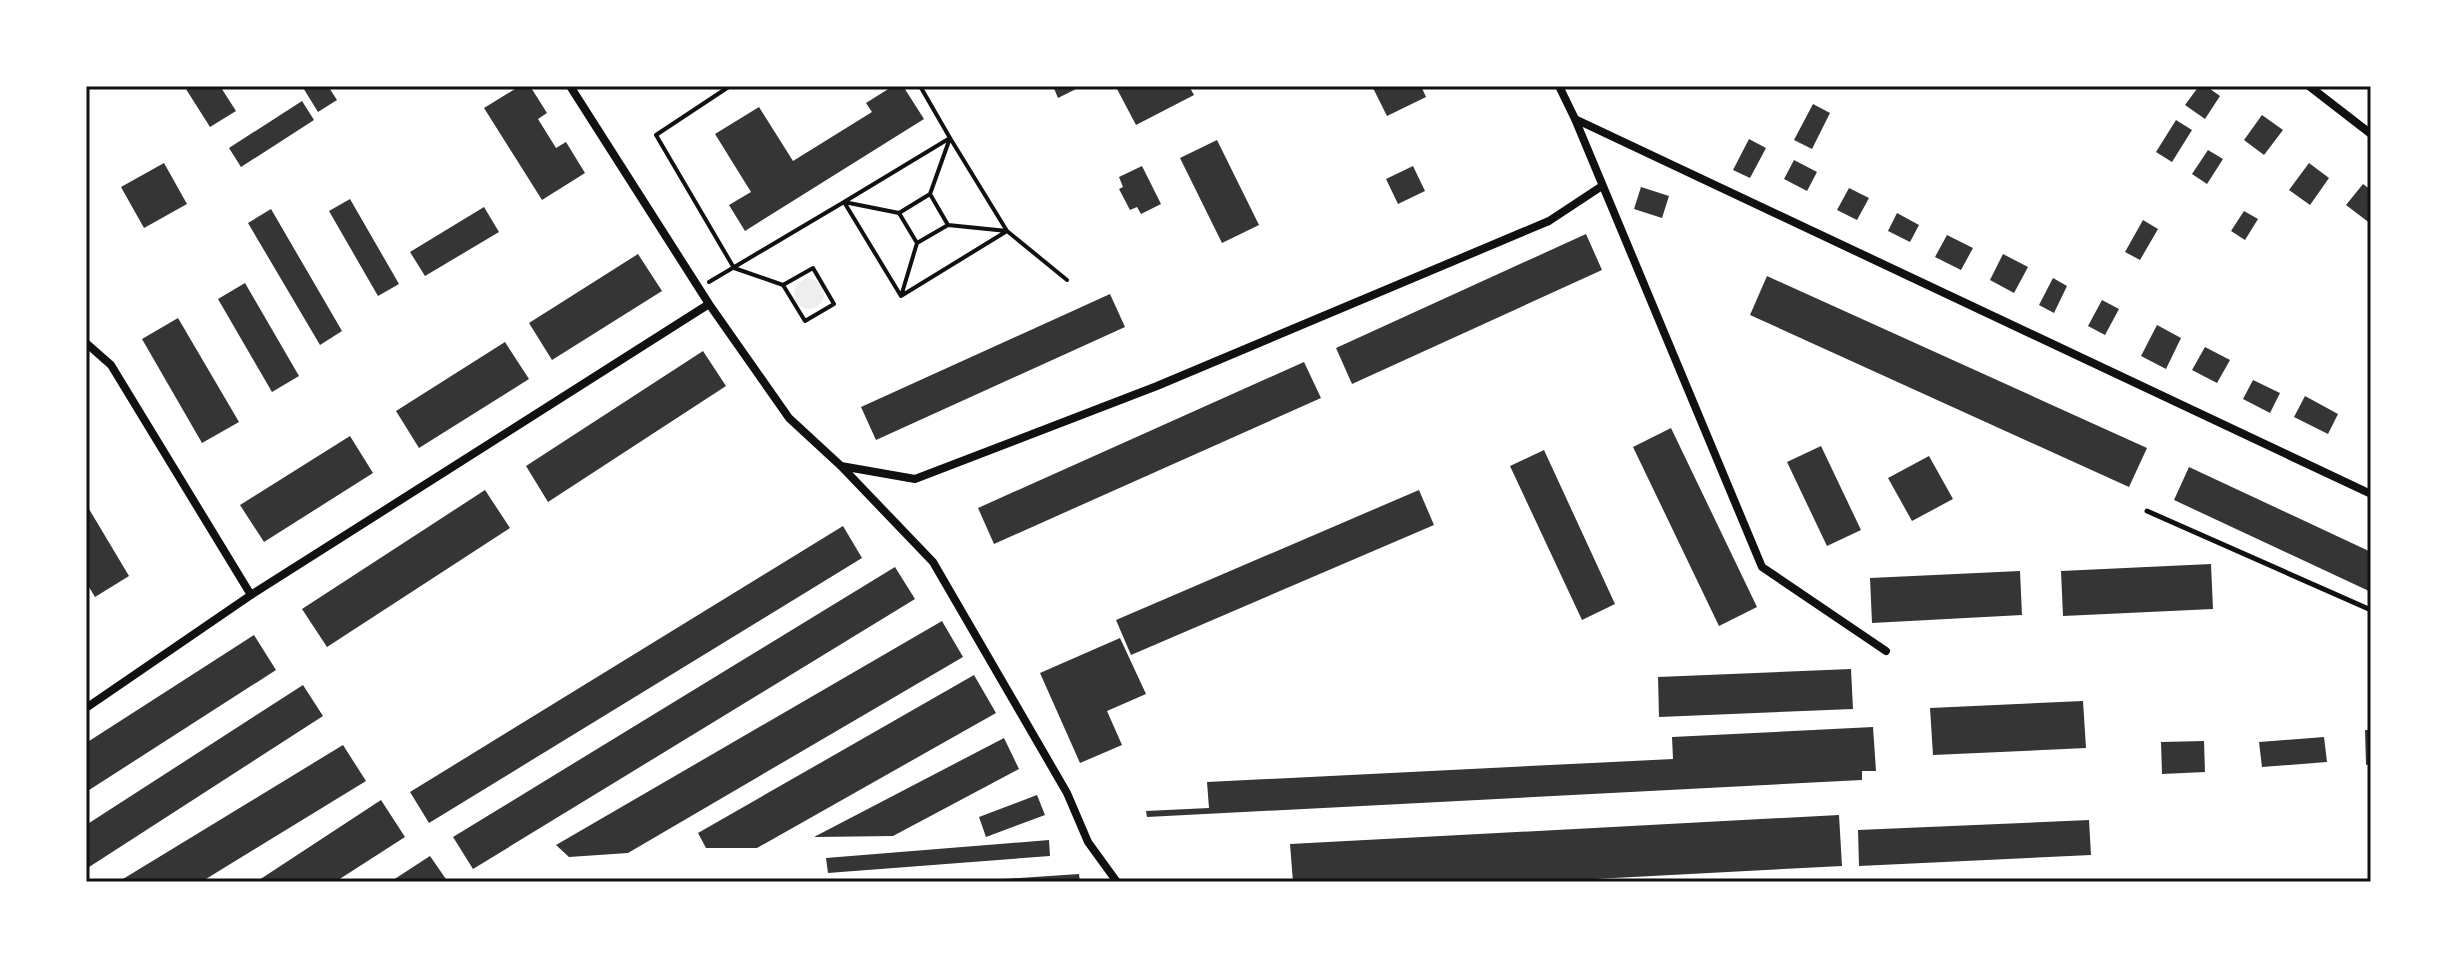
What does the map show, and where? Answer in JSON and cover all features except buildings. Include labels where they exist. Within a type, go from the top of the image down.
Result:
[{"type":"street","points":[[570,86],[709,304],[789,418],[841,466],[933,562],[1067,793],[1088,842],[1117,882]]},
{"type":"street","points":[[1559,86],[1762,567],[1886,651]]},
{"type":"street","points":[[2309,86],[2371,134]]},
{"type":"street","points":[[1575,119],[2371,494]]},
{"type":"street","points":[[841,466],[915,479],[1157,386],[1549,221],[1602,186]]},
{"type":"street","points":[[86,708],[251,595],[709,304]]},
{"type":"street","points":[[86,343],[111,365],[251,595]]},
{"type":"lane","points":[[2147,511],[2371,610]]},
{"type":"path","points":[[730,86],[656,135],[734,268],[783,285],[805,321],[834,304],[813,268],[783,285]]},
{"type":"path","points":[[920,86],[1007,231],[1067,280]]},
{"type":"path","points":[[700,288],[950,138]]},
{"type":"path","points":[[844,202],[899,213],[930,194],[950,138]]},
{"type":"path","points":[[930,194],[948,225]]},
{"type":"path","points":[[844,202],[901,296]]},
{"type":"path","points":[[899,213],[917,243]]},
{"type":"path","points":[[901,296],[917,243],[948,225],[1007,231]]},
{"type":"path","points":[[901,296],[1007,231]]},
{"type":"shaded area","points":[[809,279],[815,280],[823,288],[823,300],[815,308],[809,309],[803,308],[795,300],[794,294],[795,288],[803,280]]}]
